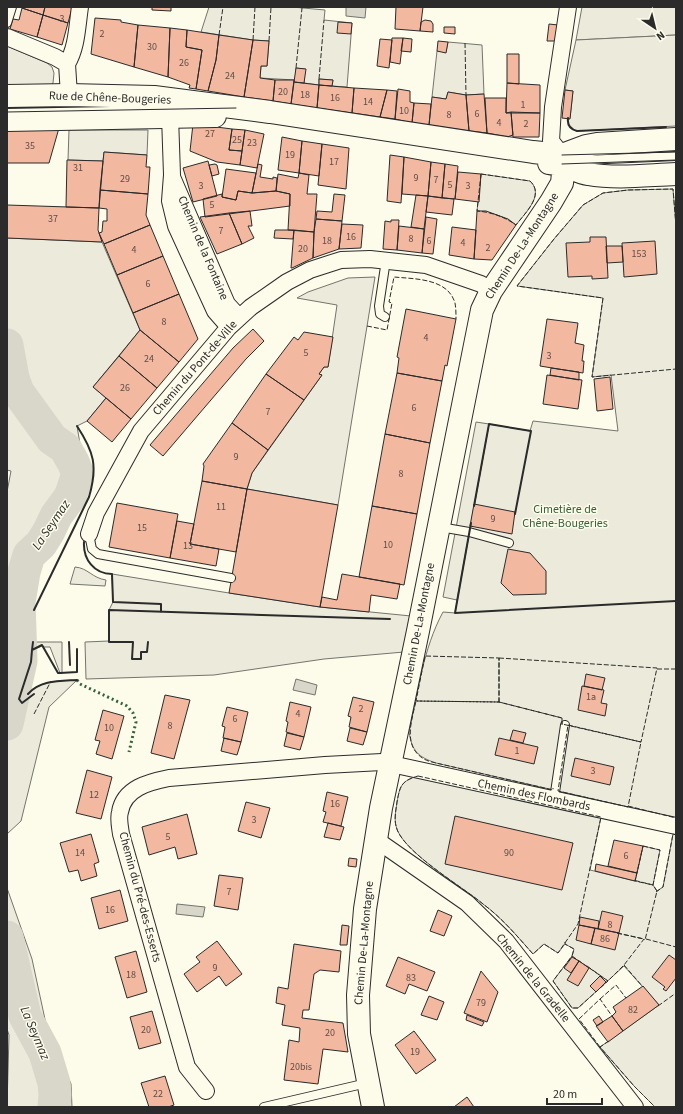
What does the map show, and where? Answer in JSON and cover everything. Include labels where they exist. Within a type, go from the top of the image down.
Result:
[{"type":"main road","name":"Rue de Chêne-Bougeries","points":[[7,96],[69,95],[154,97],[270,112],[533,152],[566,160]]},
{"type":"main road","points":[[7,120],[226,116],[532,161],[566,160],[586,146],[597,144],[676,139]]},
{"type":"main road","points":[[566,160],[573,170],[600,176],[676,174]]},
{"type":"main road","name":"Chemin De-La-Montagne","points":[[373,1107],[359,1034],[358,995],[365,909],[376,839],[482,310],[491,291],[562,183],[566,160]]},
{"type":"street","points":[[69,95],[68,64],[75,43],[80,7]]},
{"type":"street","points":[[566,160],[551,141],[554,99],[568,7]]},
{"type":"street","points":[[7,37],[68,64]]},
{"type":"street","name":"Chemin de la Fontaine","points":[[175,116],[170,201],[176,226],[215,311],[234,322]]},
{"type":"street","name":"Chemin du Pont-de-Ville","points":[[89,534],[96,513],[142,431],[234,322],[276,289],[297,276],[341,260],[386,260],[426,264],[481,284],[491,291]]},
{"type":"street","name":"Chemin du Pré-des-Esserts","points":[[206,1092],[187,1067],[121,834],[119,813],[123,800],[130,793],[147,783],[169,778],[333,764],[369,762],[391,763]]},
{"type":"street","name":"Chemin des Flombards","points":[[391,763],[676,826]]},
{"type":"street","name":"Chemin de la Gradelle","points":[[376,839],[467,903],[506,941],[635,1107]]},
{"type":"lane","points":[[7,23],[12,7]]},
{"type":"lane","points":[[175,116],[236,108]]},
{"type":"lane","points":[[566,160],[676,156]]},
{"type":"lane","points":[[385,317],[380,314],[379,306],[386,260]]},
{"type":"lane","points":[[439,526],[470,532],[509,543]]},
{"type":"lane","points":[[89,534],[92,549],[98,554],[231,578]]},
{"type":"lane","points":[[554,799],[565,725]]},
{"type":"lane","points":[[264,1107],[368,1083]]},
{"type":"green space","points":[[209,7],[292,7],[325,10],[324,20],[352,23],[347,87],[332,86],[333,80],[319,79],[319,85],[304,83],[305,69],[296,68],[295,80],[260,78],[261,66],[267,66],[269,41],[201,32]]},
{"type":"green space","points":[[582,7],[676,7],[676,35],[576,40]]},
{"type":"green space","points":[[448,42],[482,45],[484,94],[466,95],[448,92],[446,99],[432,97],[437,51],[446,52]]},
{"type":"green space","points":[[481,174],[530,181],[534,186],[535,198],[516,225],[498,215],[477,211]]},
{"type":"green space","name":"Cimetière de Chêne-Bougeries","points":[[673,189],[676,226],[676,818],[436,763],[420,756],[414,749],[409,732],[422,671],[436,626],[443,612],[455,613],[489,424],[530,431],[533,421],[618,431],[611,375],[592,377],[603,298],[517,286],[583,205],[603,193],[628,190]]},
{"type":"green space","points":[[7,238],[102,242],[140,330],[93,387],[106,398],[87,421],[77,426],[83,462],[83,471],[80,483],[60,528],[41,548],[33,560],[9,612],[7,611],[7,492],[11,471],[7,470]]},
{"type":"green space","points":[[375,277],[338,505],[247,489],[252,473],[322,375],[319,374],[324,367],[328,367],[337,305],[297,298],[308,292],[348,278]]},
{"type":"green space","points":[[75,567],[83,569],[101,579],[106,580],[105,586],[70,584]]},
{"type":"green space","points":[[112,574],[320,607],[411,616],[404,652],[324,659],[214,675],[86,679],[85,642],[109,641],[109,610],[113,602]]},
{"type":"green space","points":[[33,642],[62,642],[62,673],[60,673],[50,647],[42,646],[32,650]]},
{"type":"green space","points":[[77,680],[49,707],[21,821],[7,834],[7,689],[21,691],[19,699],[22,703],[30,697],[28,694],[38,686],[57,681]]},
{"type":"green space","points":[[418,776],[601,817],[590,870],[635,881],[643,846],[660,850],[653,885],[657,891],[663,887],[673,834],[676,835],[676,1107],[655,1107],[634,1086],[600,1047],[659,1005],[624,966],[578,1008],[572,1008],[553,981],[572,956],[574,949],[565,944],[558,953],[544,944],[533,954],[497,915],[420,857],[400,836],[395,820],[400,788],[408,780]]},
{"type":"green space","points":[[7,888],[32,959],[46,1024],[71,1084],[72,1107],[7,1107],[9,1035],[7,1029]]},
{"type":"shaded area","points":[[346,7],[366,7],[365,18],[346,16]]},
{"type":"shaded area","points":[[676,35],[676,126],[577,131],[569,126],[568,118],[570,118],[573,91],[565,90],[576,40]]},
{"type":"shaded area","points":[[7,46],[47,63],[52,67],[54,73],[53,83],[49,87],[7,86]]},
{"type":"shaded area","points":[[69,130],[148,130],[147,155],[104,152],[103,161],[68,160]]},
{"type":"shaded area","points":[[476,422],[489,424],[457,600],[443,597]]},
{"type":"shaded area","points":[[296,679],[317,685],[315,695],[293,690]]},
{"type":"shaded area","points":[[177,904],[205,907],[203,917],[176,914]]},
{"type":"building","points":[[45,7],[43,15],[22,8]]},
{"type":"building","points":[[45,7],[72,8],[68,23],[43,15]]},
{"type":"building","points":[[152,7],[171,7],[171,11],[152,10]]},
{"type":"building","points":[[396,7],[423,7],[420,31],[395,29]]},
{"type":"building","points":[[22,8],[43,15],[37,37],[10,29],[13,19],[19,20]]},
{"type":"building","points":[[43,15],[68,23],[62,45],[37,37]]},
{"type":"building","points":[[95,18],[121,20],[121,22],[138,25],[134,67],[91,54]]},
{"type":"building","points":[[425,20],[431,21],[433,24],[433,32],[420,31],[421,22]]},
{"type":"building","points":[[338,22],[352,23],[351,34],[337,33]]},
{"type":"building","points":[[549,24],[558,25],[556,41],[547,41]]},
{"type":"building","points":[[138,25],[170,28],[168,77],[134,67]]},
{"type":"building","points":[[444,27],[455,27],[455,34],[444,33]]},
{"type":"building","points":[[170,28],[187,30],[186,47],[202,50],[196,89],[189,88],[190,85],[168,77]]},
{"type":"building","points":[[187,30],[219,35],[216,60],[208,91],[196,89],[202,50],[186,47]]},
{"type":"building","points":[[219,35],[253,40],[244,97],[208,91],[216,60]]},
{"type":"building","points":[[392,38],[403,38],[400,64],[390,62]]},
{"type":"building","points":[[403,38],[412,39],[411,52],[401,51]]},
{"type":"building","points":[[380,39],[392,40],[389,68],[377,66]]},
{"type":"building","points":[[253,40],[269,41],[267,66],[261,66],[260,78],[275,80],[273,101],[244,97]]},
{"type":"building","points":[[438,41],[448,42],[446,53],[437,51]]},
{"type":"building","points":[[507,54],[519,54],[519,84],[507,83]]},
{"type":"building","points":[[296,68],[306,69],[304,83],[294,82]]},
{"type":"building","points":[[319,79],[333,80],[332,86],[319,85]]},
{"type":"building","points":[[275,80],[294,80],[291,104],[273,101]]},
{"type":"building","points":[[294,82],[319,85],[317,108],[291,104]]},
{"type":"building","points":[[507,83],[540,85],[540,113],[506,113]]},
{"type":"building","points":[[319,85],[354,88],[352,113],[317,108]]},
{"type":"building","points":[[354,88],[387,90],[380,117],[352,113]]},
{"type":"building","points":[[398,89],[410,91],[410,102],[414,103],[412,123],[395,119]]},
{"type":"building","points":[[387,90],[397,91],[395,119],[380,117]]},
{"type":"building","points":[[565,90],[573,91],[570,119],[562,118]]},
{"type":"building","points":[[448,92],[466,95],[469,131],[429,125],[432,97],[446,99]]},
{"type":"building","points":[[484,94],[487,133],[469,131],[466,95]]},
{"type":"building","points":[[485,98],[506,98],[506,113],[511,112],[513,135],[507,137],[487,133]]},
{"type":"building","points":[[414,103],[431,104],[429,125],[412,123]]},
{"type":"building","points":[[511,112],[540,113],[539,137],[513,137]]},
{"type":"building","points":[[193,124],[232,129],[229,150],[242,151],[240,165],[217,162],[190,151]]},
{"type":"building","points":[[59,128],[49,163],[7,163],[7,129]]},
{"type":"building","points":[[232,129],[245,130],[242,151],[229,150]]},
{"type":"building","points":[[245,130],[264,134],[257,168],[240,165]]},
{"type":"building","points":[[282,137],[302,141],[299,173],[278,170]]},
{"type":"building","points":[[302,141],[322,144],[319,176],[299,173]]},
{"type":"building","points":[[322,144],[349,148],[346,189],[318,185]]},
{"type":"building","points":[[104,152],[147,155],[146,167],[150,167],[148,194],[100,190]]},
{"type":"building","points":[[390,155],[404,157],[401,203],[387,201]]},
{"type":"building","points":[[404,157],[431,162],[428,196],[402,194]]},
{"type":"building","points":[[67,160],[103,161],[99,208],[66,207]]},
{"type":"building","points":[[208,161],[217,196],[193,202],[183,168]]},
{"type":"building","points":[[431,162],[445,164],[442,198],[428,196]]},
{"type":"building","points":[[258,164],[262,165],[260,177],[273,179],[273,177],[277,178],[276,191],[252,193]]},
{"type":"building","points":[[445,164],[458,166],[455,199],[442,198]]},
{"type":"building","points":[[209,165],[217,165],[219,174],[212,176]]},
{"type":"building","points":[[226,169],[256,173],[252,193],[238,191],[236,200],[222,197]]},
{"type":"building","points":[[458,172],[481,174],[479,202],[455,199]]},
{"type":"building","points":[[299,173],[309,175],[307,194],[317,194],[314,232],[288,230],[290,194],[276,191],[278,174],[298,178]]},
{"type":"building","points":[[100,190],[148,194],[146,215],[150,225],[104,244],[99,233],[102,232],[103,221],[107,221],[107,209],[99,208]]},
{"type":"building","points":[[238,191],[252,193],[276,191],[290,194],[290,206],[205,217],[203,199],[222,194],[222,197],[236,200]]},
{"type":"building","points":[[334,194],[345,195],[342,221],[316,219],[317,211],[332,212]]},
{"type":"building","points":[[416,195],[428,196],[424,229],[411,227]]},
{"type":"building","points":[[428,196],[454,199],[452,215],[426,212]]},
{"type":"building","points":[[7,205],[99,208],[98,230],[102,242],[7,238]]},
{"type":"building","points":[[250,211],[252,226],[248,226],[254,238],[242,244],[229,213]]},
{"type":"building","points":[[477,211],[486,211],[508,219],[516,225],[492,260],[474,259]]},
{"type":"building","points":[[229,213],[242,244],[217,254],[200,217]]},
{"type":"building","points":[[426,217],[437,219],[433,254],[422,253]]},
{"type":"building","points":[[316,219],[342,221],[339,249],[313,258],[314,232]]},
{"type":"building","points":[[391,220],[399,220],[397,250],[383,249],[385,221],[391,222]]},
{"type":"building","points":[[342,224],[363,225],[361,248],[339,249]]},
{"type":"building","points":[[150,225],[163,256],[117,275],[104,244]]},
{"type":"building","points":[[399,226],[424,229],[422,253],[397,250]]},
{"type":"building","points":[[452,227],[476,230],[474,259],[449,255]]},
{"type":"building","points":[[275,230],[294,230],[293,239],[274,238]]},
{"type":"building","points":[[294,230],[314,232],[313,258],[291,268]]},
{"type":"building","points":[[590,237],[606,237],[608,278],[592,279],[592,276],[568,277],[566,243],[590,242]]},
{"type":"building","points":[[655,241],[657,274],[624,277],[622,243]]},
{"type":"building","points":[[606,246],[622,246],[623,262],[607,263]]},
{"type":"building","points":[[163,256],[179,294],[133,313],[117,275]]},
{"type":"building","points":[[179,294],[198,339],[179,362],[140,330],[133,313]]},
{"type":"building","points":[[406,309],[456,319],[447,366],[445,365],[442,381],[397,373],[399,358],[397,357]]},
{"type":"building","points":[[547,319],[578,323],[575,343],[584,345],[582,361],[584,361],[583,373],[540,366]]},
{"type":"building","points":[[253,329],[264,341],[246,359],[163,456],[150,445],[233,348]]},
{"type":"building","points":[[140,330],[179,362],[157,388],[119,356]]},
{"type":"building","points":[[304,332],[333,337],[328,367],[324,367],[319,374],[322,375],[304,400],[266,374],[294,337],[298,340]]},
{"type":"building","points":[[119,356],[157,388],[131,419],[93,387]]},
{"type":"building","points":[[551,368],[579,372],[579,380],[550,375]]},
{"type":"building","points":[[397,373],[442,381],[430,443],[385,434]]},
{"type":"building","points":[[266,374],[304,400],[268,450],[232,423]]},
{"type":"building","points":[[547,375],[582,380],[578,409],[543,404]]},
{"type":"building","points":[[610,377],[613,409],[597,411],[594,379]]},
{"type":"building","points":[[106,398],[131,419],[112,442],[87,421]]},
{"type":"building","points":[[232,423],[268,450],[252,473],[247,489],[202,481],[203,464]]},
{"type":"building","points":[[385,434],[430,443],[417,514],[372,506]]},
{"type":"building","points":[[202,481],[247,489],[236,552],[190,544]]},
{"type":"building","points":[[247,489],[338,505],[320,607],[229,593]]},
{"type":"building","points":[[117,503],[178,514],[170,558],[109,547]]},
{"type":"building","points":[[474,504],[515,512],[512,534],[470,526]]},
{"type":"building","points":[[372,506],[417,514],[404,585],[359,577]]},
{"type":"building","points":[[177,521],[194,524],[190,544],[219,549],[216,566],[170,558]]},
{"type":"building","points":[[508,549],[530,553],[546,571],[546,594],[513,595],[501,583]]},
{"type":"building","points":[[342,574],[400,584],[397,599],[371,595],[369,612],[320,607],[322,597],[337,600]]},
{"type":"building","points":[[586,674],[605,678],[602,690],[584,686]]},
{"type":"building","points":[[582,686],[604,690],[601,703],[607,704],[605,716],[578,710]]},
{"type":"building","points":[[165,695],[190,700],[174,759],[151,753]]},
{"type":"building","points":[[353,697],[374,702],[367,732],[349,727],[351,717],[348,716]]},
{"type":"building","points":[[290,702],[311,707],[304,737],[286,732],[288,722],[286,721]]},
{"type":"building","points":[[227,707],[248,712],[241,742],[223,738],[225,727],[222,726]]},
{"type":"building","points":[[103,710],[124,716],[112,759],[96,754],[100,741],[95,740]]},
{"type":"building","points":[[350,728],[367,732],[363,745],[347,741]]},
{"type":"building","points":[[513,730],[526,733],[523,743],[510,740]]},
{"type":"building","points":[[287,733],[304,737],[300,750],[284,746]]},
{"type":"building","points":[[224,738],[241,742],[237,755],[221,751]]},
{"type":"building","points":[[499,738],[538,747],[534,764],[495,755]]},
{"type":"building","points":[[575,758],[614,767],[610,785],[571,776]]},
{"type":"building","points":[[87,770],[112,777],[101,819],[76,813]]},
{"type":"building","points":[[327,792],[348,797],[341,826],[323,822],[326,812],[323,811]]},
{"type":"building","points":[[246,802],[270,808],[261,838],[238,831]]},
{"type":"building","points":[[187,814],[197,854],[178,859],[175,847],[149,855],[142,827]]},
{"type":"building","points":[[455,816],[573,843],[562,890],[445,864]]},
{"type":"building","points":[[328,823],[344,827],[340,840],[324,837]]},
{"type":"building","points":[[91,834],[99,862],[94,864],[97,876],[81,881],[78,870],[69,872],[60,843]]},
{"type":"building","points":[[614,840],[643,846],[637,873],[608,866]]},
{"type":"building","points":[[349,858],[357,859],[356,867],[348,866]]},
{"type":"building","points":[[596,864],[637,873],[635,881],[595,871]]},
{"type":"building","points":[[219,875],[243,878],[238,910],[214,906]]},
{"type":"building","points":[[120,890],[128,921],[99,929],[91,898]]},
{"type":"building","points":[[438,910],[452,916],[444,936],[430,931]]},
{"type":"building","points":[[602,911],[623,916],[619,933],[598,929]]},
{"type":"building","points":[[580,917],[599,921],[598,929],[579,925]]},
{"type":"building","points":[[342,925],[349,926],[347,945],[340,945]]},
{"type":"building","points":[[579,925],[595,928],[591,944],[576,940]]},
{"type":"building","points":[[595,928],[619,933],[615,950],[591,944]]},
{"type":"building","points":[[217,941],[242,974],[226,986],[219,976],[197,992],[184,974],[200,962],[196,957]]},
{"type":"building","points":[[294,944],[341,951],[339,972],[320,970],[314,974],[309,1010],[303,1010],[302,1018],[343,1023],[348,1052],[323,1049],[318,1084],[284,1080],[289,1040],[299,1042],[300,1028],[282,1025],[285,1005],[276,1003],[278,987],[288,989]]},
{"type":"building","points":[[136,951],[147,992],[127,998],[115,957]]},
{"type":"building","points":[[669,955],[676,960],[676,978],[666,991],[663,989],[665,987],[652,977]]},
{"type":"building","points":[[398,957],[435,972],[427,991],[409,984],[405,994],[386,986]]},
{"type":"building","points":[[572,957],[579,961],[571,973],[564,968]]},
{"type":"building","points":[[579,961],[589,968],[578,986],[567,980]]},
{"type":"building","points":[[481,971],[498,992],[487,1022],[464,1013]]},
{"type":"building","points":[[600,976],[606,982],[596,992],[590,986]]},
{"type":"building","points":[[643,986],[659,1005],[623,1031],[612,1016],[616,1012],[613,1007]]},
{"type":"building","points":[[429,996],[444,1002],[437,1020],[421,1015]]},
{"type":"building","points":[[152,1011],[161,1043],[139,1049],[130,1017]]},
{"type":"building","points":[[467,1015],[484,1022],[482,1026],[466,1020]]},
{"type":"building","points":[[599,1016],[603,1022],[597,1026],[593,1020]]},
{"type":"building","points":[[612,1016],[623,1031],[608,1042],[596,1026]]},
{"type":"building","points":[[414,1031],[436,1060],[416,1074],[395,1045]]},
{"type":"building","points":[[165,1076],[174,1105],[168,1107],[149,1107],[141,1083]]},
{"type":"building","points":[[467,1097],[474,1107],[454,1107]]},
{"type":"waterway","name":"La Seymaz","points":[[7,345],[13,378],[18,392],[52,439],[65,448],[78,474],[70,497],[56,516],[41,544],[29,555],[24,572],[19,602],[21,661],[7,724]]},
{"type":"waterway","name":"La Seymaz","points":[[7,937],[25,1016],[45,1053],[54,1083],[54,1107]]},
{"type":"tram line","points":[[7,112],[236,108]]},
{"type":"tram line","points":[[562,155],[676,152]]},
{"type":"tram line","points":[[562,164],[676,160]]},
{"type":"hedge","points":[[77,680],[80,684],[127,706],[133,713],[136,722],[129,752]]},
{"type":"fence","points":[[219,35],[223,7]]},
{"type":"fence","points":[[253,40],[255,7]]},
{"type":"fence","points":[[269,41],[271,7]]},
{"type":"fence","points":[[296,68],[302,8]]},
{"type":"fence","points":[[319,79],[324,20]]},
{"type":"fence","points":[[465,43],[466,95]]},
{"type":"fence","points":[[481,174],[530,181],[534,186],[535,198],[516,225],[498,215],[477,211],[481,174]]},
{"type":"fence","points":[[676,226],[673,189],[628,190],[603,193],[583,205],[517,286],[603,298],[592,377],[676,369]]},
{"type":"fence","points":[[367,326],[387,330],[392,303],[389,302],[394,277],[429,281],[438,284],[451,295],[455,303],[456,319]]},
{"type":"fence","points":[[499,702],[499,658],[425,656],[416,701],[499,702],[562,718],[562,725]]},
{"type":"fence","points":[[499,658],[657,668],[641,742],[562,724],[562,718],[499,702],[499,658]]},
{"type":"fence","points":[[657,669],[676,669]]},
{"type":"fence","points":[[34,714],[51,681]]},
{"type":"fence","points":[[499,702],[416,701],[410,732],[413,747],[417,754],[430,761],[553,790],[553,788]]},
{"type":"fence","points":[[568,725],[641,742],[628,807],[558,791],[568,725]]},
{"type":"fence","points":[[418,776],[601,817],[578,924],[558,953],[544,944],[533,954],[497,915],[420,857],[400,836],[395,820],[400,788],[405,782],[418,776]]},
{"type":"fence","points":[[628,806],[676,818]]},
{"type":"fence","points":[[656,892],[663,887],[673,834],[676,835]]},
{"type":"fence","points":[[643,846],[660,850],[653,885],[635,881],[643,846]]},
{"type":"fence","points":[[587,966],[608,981],[624,965],[644,939],[645,940],[657,891],[653,885],[633,880]]},
{"type":"fence","points":[[617,933],[644,939]]},
{"type":"fence","points":[[617,933],[644,939]]},
{"type":"fence","points":[[646,939],[676,947]]},
{"type":"fence","points":[[565,942],[565,944],[574,949],[573,957]]},
{"type":"fence","points":[[572,956],[608,981],[578,1008],[572,1008],[553,981],[572,956]]},
{"type":"fence","points":[[624,965],[643,987]]},
{"type":"fence","points":[[600,999],[616,985],[626,998]]},
{"type":"fence","points":[[658,1006],[676,993]]},
{"type":"fence","points":[[600,1047],[579,1019],[600,999],[612,1016]]},
{"type":"fence","points":[[609,1041],[600,1047],[634,1086],[655,1107]]},
{"type":"wall","points":[[568,118],[568,123],[572,129],[577,131],[666,127]]},
{"type":"wall","points":[[474,506],[489,424],[531,431],[515,514]]},
{"type":"wall","points":[[34,610],[89,497],[92,486],[94,468],[93,460],[91,452],[77,426]]},
{"type":"wall","points":[[471,523],[455,613],[676,601]]},
{"type":"wall","points":[[84,542],[85,554],[91,564],[100,571],[112,574],[113,602],[161,604],[161,612]]},
{"type":"wall","points":[[148,642],[147,652],[141,652],[141,659],[132,659],[133,642],[109,642],[109,610],[390,619]]},
{"type":"wall","points":[[32,650],[33,642]]},
{"type":"wall","points":[[69,642],[70,665]]},
{"type":"wall","points":[[34,694],[22,703],[19,699],[31,662],[32,650],[42,645],[58,673],[60,673],[77,672],[77,649]]},
{"type":"wall","points":[[28,694],[33,689],[44,684],[57,681],[77,680]]}]
